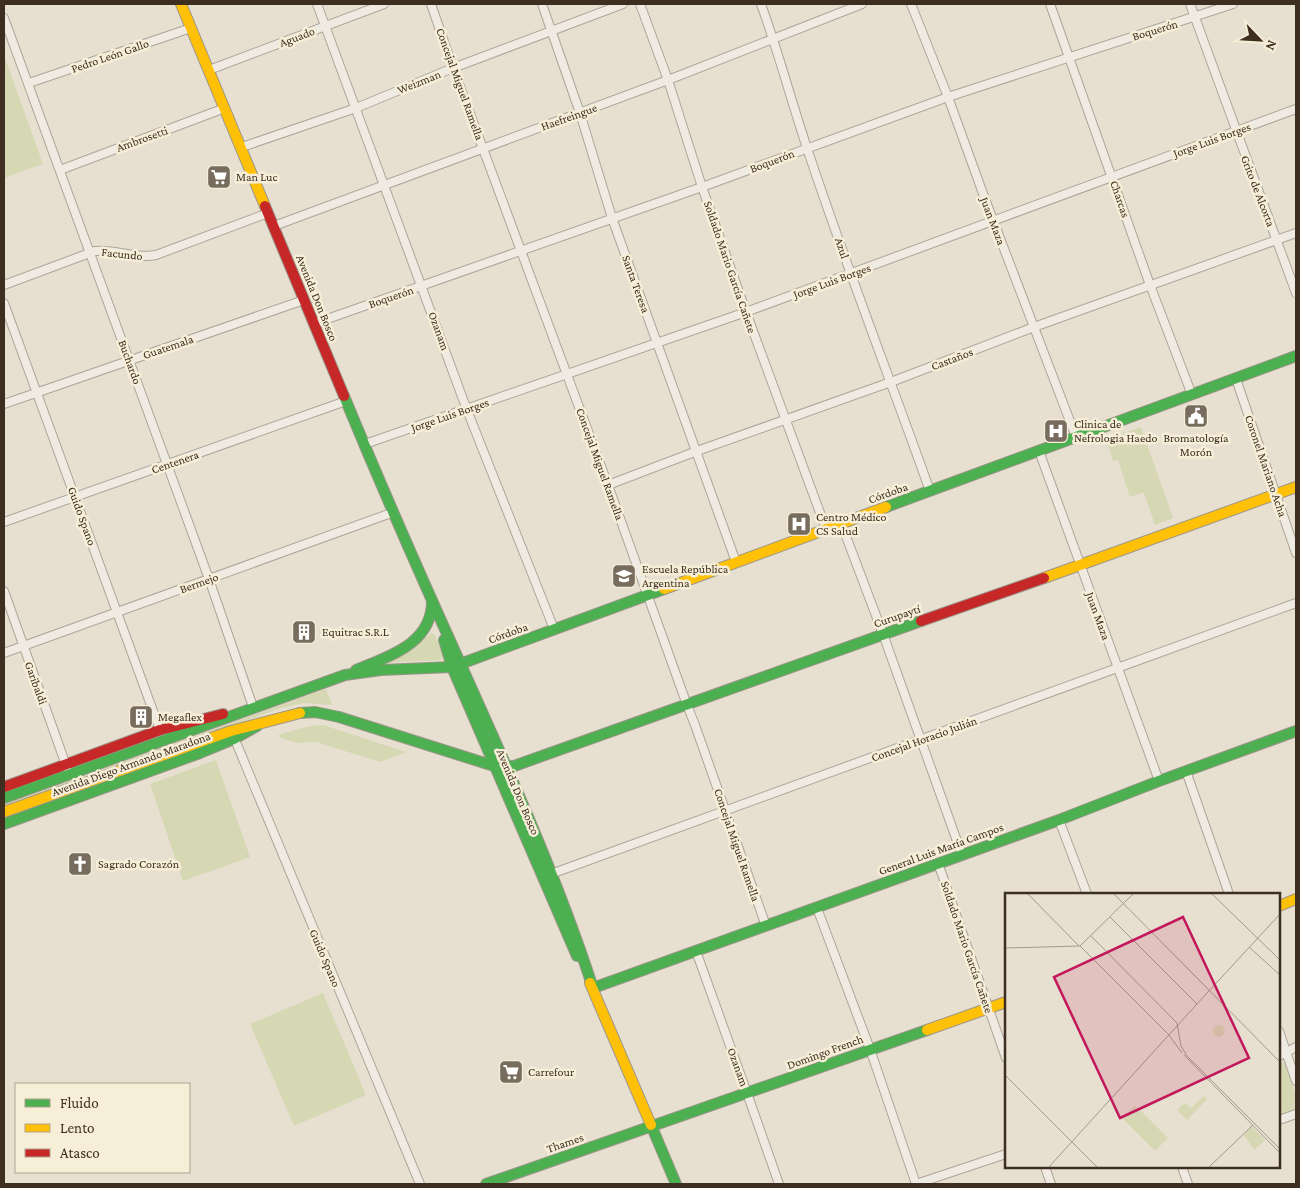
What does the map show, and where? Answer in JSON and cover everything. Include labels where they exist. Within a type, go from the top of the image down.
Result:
[{"type":"main road","name":"Avenida Don Bosco","points":[[181,4],[242,147],[313,324],[432,601],[494,766],[562,925],[593,988],[676,1184]]},
{"type":"main road","name":"Córdoba","points":[[457,665],[1296,356]]},
{"type":"main road","name":"Curupaytí","points":[[506,767],[524,764],[1296,486]]},
{"type":"main road","points":[[345,675],[394,652],[417,638],[429,623],[432,601]]},
{"type":"main road","name":"Avenida Don Bosco","points":[[457,665],[506,767],[574,929],[593,988]]},
{"type":"main road","name":"Avenida Diego Armando Maradona","points":[[4,787],[68,770],[345,675],[381,670],[457,665]]},
{"type":"main road","name":"Avenida Diego Armando Maradona","points":[[4,798],[160,730],[253,707]]},
{"type":"main road","name":"Avenida Diego Armando Maradona","points":[[4,812],[233,735],[265,722],[298,713],[327,714],[494,766],[506,767]]},
{"type":"main road","name":"General Luis María Campos","points":[[593,988],[1059,820],[1158,781],[1296,731]]},
{"type":"main road","name":"Avenida Diego Armando Maradona","points":[[4,824],[200,754],[233,735]]},
{"type":"main road","points":[[1280,906],[1296,899]]},
{"type":"main road","name":"Domingo French","points":[[652,1126],[1005,1002]]},
{"type":"main road","name":"Thames","points":[[486,1184],[652,1126]]},
{"type":"street","name":"Ozanam","points":[[317,4],[467,410],[554,630]]},
{"type":"street","name":"Aguado","points":[[209,70],[384,4]]},
{"type":"street","name":"Concejal Miguel Ramella","points":[[431,4],[648,595],[766,926]]},
{"type":"street","name":"Santa Teresa","points":[[542,4],[580,113],[612,218],[736,562]]},
{"type":"street","name":"Weizman","points":[[242,147],[356,108],[453,68],[623,4]]},
{"type":"street","name":"Soldado Mario García Cañete","points":[[640,4],[668,80],[702,187],[746,312],[826,529]]},
{"type":"street","name":"Azul","points":[[761,4],[774,38],[807,148],[930,491]]},
{"type":"street","name":"Haefreingue","points":[[274,226],[668,80],[862,4]]},
{"type":"street","name":"Juan Maza","points":[[911,4],[1076,437]]},
{"type":"street","name":"Charcas","points":[[1050,4],[1150,285],[1192,395]]},
{"type":"street","name":"Grito de Alcorta","points":[[1190,4],[1296,293]]},
{"type":"street","name":"Boquerón","points":[[313,324],[702,187],[948,97],[1068,56],[1195,18],[1233,4]]},
{"type":"street","name":"Buchardo","points":[[4,18],[209,579],[253,707]]},
{"type":"street","name":"Pedro León Gallo","points":[[29,83],[191,28]]},
{"type":"street","name":"Ambrosetti","points":[[60,170],[225,108]]},
{"type":"street","name":"Jorge Luis Borges","points":[[365,444],[746,312],[1296,109]]},
{"type":"street","name":"Facundo","points":[[4,285],[90,252],[101,250],[142,256],[156,255],[268,212]]},
{"type":"street","name":"Castaños","points":[[608,485],[697,450],[891,382],[1150,285],[1296,233]]},
{"type":"street","name":"Guatemala","points":[[4,404],[304,300]]},
{"type":"street","name":"Guido Spano","points":[[4,303],[160,730]]},
{"type":"street","name":"Coronel Mariano Acha","points":[[1236,379],[1296,553]]},
{"type":"street","name":"Centenera","points":[[4,522],[346,401]]},
{"type":"street","name":"Juan Maza","points":[[1039,451],[1158,781]]},
{"type":"street","name":"Bermejo","points":[[4,653],[394,512]]},
{"type":"street","points":[[841,523],[962,855]]},
{"type":"street","name":"Garibaldi","points":[[4,591],[22,646],[68,770]]},
{"type":"street","name":"Concejal Horacio Julián","points":[[551,874],[1296,603]]},
{"type":"street","name":"Guido Spano","points":[[233,735],[420,1184]]},
{"type":"street","points":[[1186,771],[1229,893]]},
{"type":"street","points":[[1059,820],[1087,893]]},
{"type":"street","name":"Soldado Mario García Cañete","points":[[938,864],[1005,1055]]},
{"type":"street","points":[[817,908],[870,1049],[916,1184],[1005,1154]]},
{"type":"street","name":"Ozanam","points":[[696,951],[779,1184]]},
{"type":"street","points":[[1280,1034],[1296,1081]]},
{"type":"street","points":[[1280,1055],[1296,1048]]},
{"type":"street","points":[[1280,1120],[1296,1114]]},
{"type":"street","points":[[1045,1168],[1051,1184]]},
{"type":"street","points":[[1182,1168],[1188,1184]]},
{"type":"green space","points":[[4,55],[43,164],[4,178]]},
{"type":"green space","points":[[1141,427],[1173,518],[1155,525],[1145,492],[1130,497],[1118,460],[1113,461],[1106,439]]},
{"type":"green space","points":[[432,633],[435,635],[443,656],[441,660],[381,663],[410,650]]},
{"type":"green space","points":[[326,689],[332,705],[304,703],[281,708],[4,808],[4,804]]},
{"type":"green space","points":[[323,725],[406,752],[380,762],[316,742],[296,743],[277,736],[311,726]]},
{"type":"green space","points":[[216,760],[250,857],[183,881],[150,784]]},
{"type":"green space","points":[[323,993],[366,1095],[294,1126],[250,1024]]},
{"type":"green space","points":[[1280,1061],[1285,1063],[1296,1095],[1296,1111],[1280,1117]]},
{"type":"traffic: fast","points":[[886,507],[1296,356]]},
{"type":"traffic: fast","points":[[344,396],[399,526],[530,820],[579,945],[593,988]]},
{"type":"traffic: fast","points":[[4,798],[345,675],[381,670],[452,667],[664,589]]},
{"type":"traffic: fast","points":[[356,670],[395,653],[417,638],[425,628],[430,616],[432,601]]},
{"type":"traffic: fast","points":[[300,713],[315,712],[339,717],[494,766],[514,766],[921,621]]},
{"type":"traffic: fast","points":[[444,640],[452,667],[577,956]]},
{"type":"traffic: fast","points":[[4,824],[200,753],[234,739],[257,726]]},
{"type":"traffic: fast","points":[[593,988],[1059,820],[1296,731]]},
{"type":"traffic: fast","points":[[486,1184],[927,1030]]},
{"type":"traffic: fast","points":[[651,1125],[676,1184]]},
{"type":"traffic: slow","points":[[181,4],[265,206]]},
{"type":"traffic: slow","points":[[1044,578],[1296,487]]},
{"type":"traffic: slow","points":[[664,589],[886,507]]},
{"type":"traffic: slow","points":[[4,812],[231,731],[300,713]]},
{"type":"traffic: slow","points":[[1280,906],[1296,899]]},
{"type":"traffic: slow","points":[[590,983],[651,1125]]},
{"type":"traffic: slow","points":[[927,1030],[1005,1002]]},
{"type":"traffic: jam","points":[[265,206],[344,396]]},
{"type":"traffic: jam","points":[[921,621],[1044,578]]},
{"type":"traffic: jam","points":[[4,787],[160,730],[223,714]]},
{"type":"place","name":"Man Luc","points":[[219,177]]},
{"type":"place","name":"Bromatología Morón","points":[[1196,416]]},
{"type":"place","name":"Clinica de Nefrologia Haedo","points":[[1056,431]]},
{"type":"place","name":"Centro Médico CS Salud","points":[[799,524]]},
{"type":"place","name":"Escuela República Argentina","points":[[624,576]]},
{"type":"place","name":"Equitrac S.R.L","points":[[304,632]]},
{"type":"place","name":"Megaflex","points":[[141,717]]},
{"type":"place","name":"Sagrado Corazón","points":[[80,864]]},
{"type":"place","name":"Carrefour","points":[[511,1072]]}]
